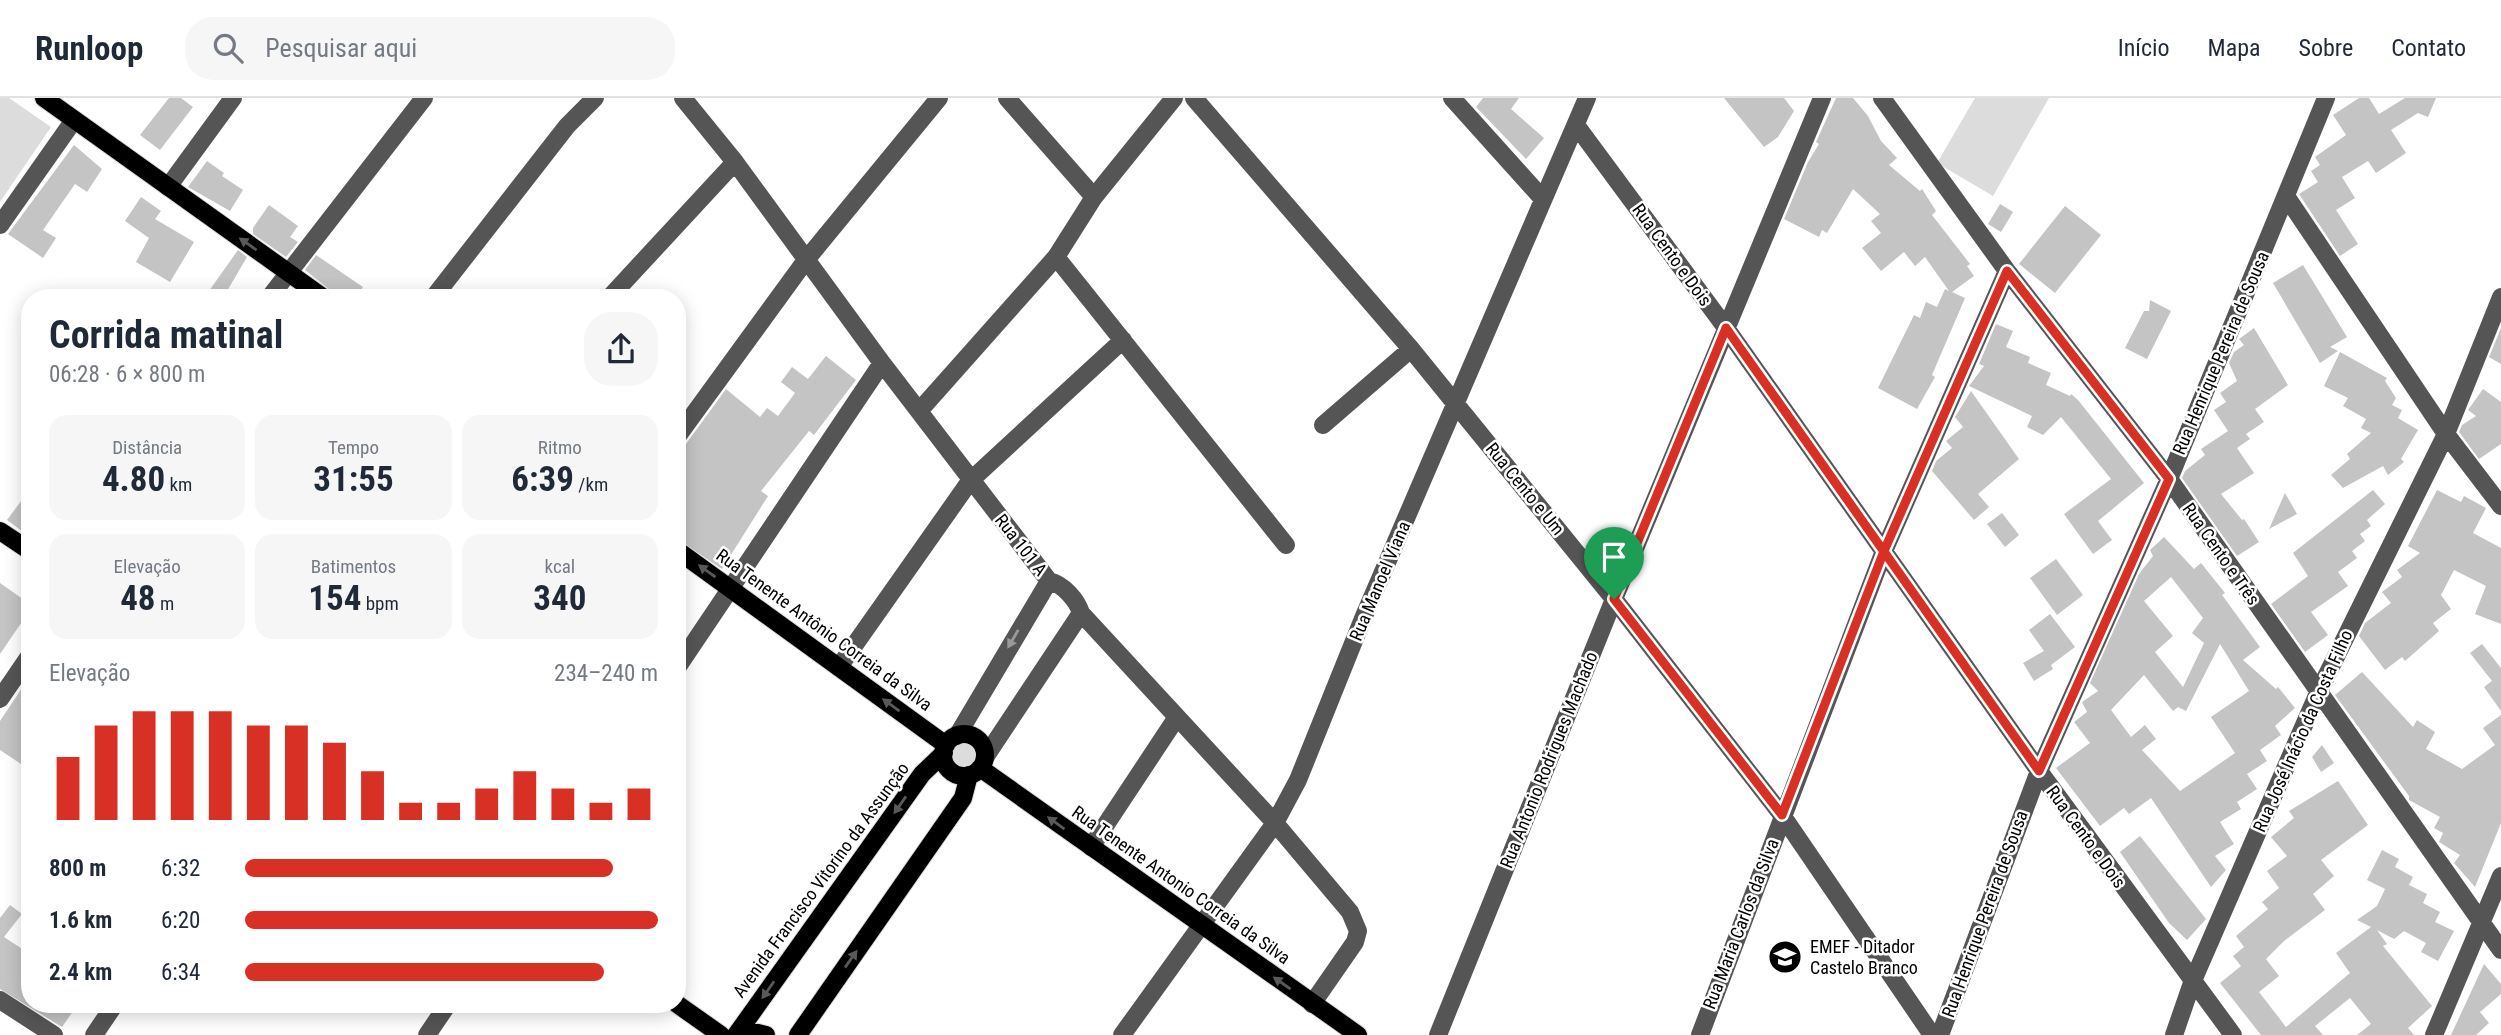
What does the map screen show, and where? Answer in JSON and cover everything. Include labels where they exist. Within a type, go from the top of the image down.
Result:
[{"type":"main road","points":[[44,98],[311,289]]},
{"type":"main road","points":[[0,531],[21,545]]},
{"type":"main road","name":"Rua Tenente Antônio Correia da Silva","points":[[686,556],[949,745]]},
{"type":"main road","points":[[798,1035],[963,798],[979,767],[977,738],[949,745],[950,771],[979,767]]},
{"type":"main road","name":"Avenida Francisco Vitorino da Assunção","points":[[736,1035],[922,774],[949,745]]},
{"type":"main road","name":"Rua Tenente Antonio Correia da Silva","points":[[979,767],[1358,1035]]},
{"type":"main road","points":[[686,1010],[721,1035]]},
{"type":"main road","points":[[736,1035],[750,1031],[766,1035]]},
{"type":"street","points":[[168,187],[233,98]]},
{"type":"street","points":[[275,289],[286,271],[424,98]]},
{"type":"street","points":[[440,289],[567,126],[595,98]]},
{"type":"street","points":[[686,425],[806,260],[939,98]]},
{"type":"street","points":[[1007,98],[1094,197]]},
{"type":"street","points":[[920,410],[1056,257],[1094,197],[1174,98]]},
{"type":"street","name":"Rua Cento e Um","points":[[1194,98],[1411,349],[1614,599],[1782,815],[1932,1035]]},
{"type":"street","points":[[1452,98],[1542,198]]},
{"type":"street","name":"Rua Manoel Viana","points":[[1122,1035],[1275,822],[1298,780],[1455,402],[1587,98]]},
{"type":"street","name":"Rua Antonio Rodrigues Machado","points":[[1438,1035],[1614,599],[1822,98]]},
{"type":"street","name":"Rua Cento e Três","points":[[1882,98],[2007,271],[2169,479],[2501,950]]},
{"type":"street","name":"Rua Henrique Pereira de Sousa","points":[[1940,1035],[2039,771],[2169,479],[2326,98]]},
{"type":"street","name":"Rua 101 A","points":[[691,101],[881,363],[920,410],[970,481],[1049,581],[1066,591],[1081,613],[1275,822],[1357,923],[1355,942],[1312,1004]]},
{"type":"street","points":[[0,225],[74,120]]},
{"type":"street","name":"Rua Cento e Dois","points":[[1576,125],[1726,328],[2039,771],[2232,1035]]},
{"type":"street","points":[[617,289],[735,162]]},
{"type":"street","points":[[2286,196],[2446,434],[2501,506]]},
{"type":"street","points":[[1056,257],[1286,545]]},
{"type":"street","name":"Rua Maria Carlos da Silva","points":[[1700,1035],[1884,551],[2007,271]]},
{"type":"street","name":"Rua José Inácio da Costa Filho","points":[[2174,1035],[2192,983],[2318,693],[2446,434],[2501,297]]},
{"type":"street","points":[[839,667],[970,481],[1123,340]]},
{"type":"street","points":[[1323,425],[1411,349]]},
{"type":"street","points":[[686,655],[881,363]]},
{"type":"street","points":[[949,745],[1049,581]]},
{"type":"street","points":[[979,767],[1081,613]]},
{"type":"street","points":[[0,699],[21,668]]},
{"type":"street","points":[[1091,848],[1177,717]]},
{"type":"street","points":[[2434,1035],[2479,922],[2501,876]]},
{"type":"street","points":[[0,1000],[54,1035]]},
{"type":"street","points":[[93,1035],[109,1013]]},
{"type":"street","points":[[427,1035],[442,1013]]},
{"type":"shaded area","points":[[0,98],[9,98],[51,127],[0,202]]},
{"type":"shaded area","points":[[1975,98],[2049,98],[1993,196],[1937,163]]},
{"type":"shaded area","points":[[965,740],[976,744],[980,755],[976,766],[965,770],[954,766],[950,755],[954,744]]},
{"type":"building","points":[[169,98],[181,98],[193,107],[160,150],[140,135]]},
{"type":"building","points":[[1483,98],[1519,98],[1511,109],[1544,138],[1526,159],[1476,107]]},
{"type":"building","points":[[1724,98],[1784,98],[1794,111],[1778,137],[1764,147]]},
{"type":"building","points":[[1836,98],[1853,98],[1868,116],[1881,141],[1897,158],[1889,165],[1920,191],[1922,189],[1936,211],[1932,215],[1970,264],[1967,266],[1974,276],[1952,292],[1965,298],[1932,375],[1935,377],[1917,409],[1878,388],[1914,315],[1920,318],[1926,302],[1937,307],[1945,289],[1949,291],[1925,257],[1915,266],[1904,252],[1881,271],[1862,248],[1881,233],[1871,221],[1880,214],[1853,189],[1827,233],[1822,230],[1819,237],[1784,219],[1808,162],[1819,144],[1816,142]]},
{"type":"building","points":[[2359,98],[2369,98],[2379,114],[2405,98],[2436,98],[2428,117],[2418,113],[2391,130],[2406,153],[2376,173],[2368,161],[2342,177],[2355,198],[2336,210],[2358,244],[2340,256],[2299,194],[2318,182],[2311,171],[2320,165],[2315,157],[2346,135],[2333,115]]},
{"type":"building","points":[[74,145],[102,169],[87,192],[75,184],[43,230],[56,238],[43,258],[8,234]]},
{"type":"building","points":[[207,161],[224,173],[222,176],[243,190],[230,211],[188,187]]},
{"type":"building","points":[[141,197],[161,211],[155,219],[194,242],[170,282],[136,262],[149,238],[125,221]]},
{"type":"building","points":[[2000,204],[2013,212],[2001,232],[1988,224]]},
{"type":"building","points":[[269,205],[298,226],[290,237],[298,242],[286,257],[253,234],[253,228]]},
{"type":"building","points":[[2065,206],[2101,235],[2055,293],[2019,264]]},
{"type":"building","points":[[238,250],[247,257],[228,289],[210,289]]},
{"type":"building","points":[[316,255],[363,287],[329,289],[305,270]]},
{"type":"building","points":[[2303,265],[2347,337],[2330,347],[2338,351],[2320,363],[2273,283]]},
{"type":"building","points":[[2150,300],[2171,311],[2147,359],[2125,348],[2144,311],[2149,311]]},
{"type":"building","points":[[1996,324],[2013,331],[2006,347],[2030,357],[2028,363],[2051,373],[2046,385],[2070,396],[2071,394],[2078,400],[2144,483],[2098,521],[2112,540],[2093,554],[2064,514],[2111,479],[2061,417],[2043,435],[2027,427],[2032,416],[1969,386],[1984,366],[1979,364]]},
{"type":"building","points":[[2254,328],[2288,385],[2255,409],[2264,422],[2246,434],[2250,439],[2237,448],[2254,473],[2221,494],[2242,520],[2244,519],[2259,542],[2237,556],[2182,478],[2185,471],[2205,455],[2201,449],[2228,431],[2214,410],[2226,402],[2220,393],[2237,381],[2229,363],[2234,352],[2244,345],[2239,339]]},
{"type":"building","points":[[2501,328],[2501,364],[2489,357]]},
{"type":"building","points":[[2340,352],[2387,378],[2385,381],[2396,398],[2392,405],[2402,410],[2398,418],[2418,430],[2401,459],[2404,462],[2388,475],[2383,466],[2343,488],[2331,475],[2350,459],[2347,454],[2371,433],[2361,428],[2366,419],[2343,406],[2348,398],[2324,386]]},
{"type":"building","points":[[826,356],[856,380],[814,435],[809,431],[761,491],[768,496],[722,569],[686,545],[686,444],[726,389],[760,417],[767,408],[778,416],[795,393],[781,382],[792,367],[808,379]]},
{"type":"building","points":[[2483,389],[2501,402],[2501,444],[2479,459],[2459,432],[2462,425],[2476,416],[2468,410]]},
{"type":"building","points":[[1971,391],[2019,459],[1978,494],[1989,507],[1974,520],[1932,471],[1936,461],[1952,448],[1946,441],[1963,427],[1955,417]]},
{"type":"building","points":[[2373,490],[2385,504],[2367,520],[2371,526],[2360,534],[2365,541],[2352,551],[2357,558],[2338,572],[2348,586],[2311,612],[2328,635],[2305,652],[2271,604],[2308,576],[2293,553]]},
{"type":"building","points":[[2437,490],[2461,502],[2464,496],[2486,508],[2473,533],[2501,548],[2501,624],[2475,614],[2486,586],[2454,570],[2441,595],[2451,609],[2433,623],[2439,631],[2405,661],[2402,657],[2385,670],[2359,636],[2365,623],[2391,603],[2382,592],[2402,577],[2397,570],[2420,553],[2408,546]]},
{"type":"building","points":[[2285,493],[2297,514],[2269,529]]},
{"type":"building","points":[[21,501],[21,530],[7,520]]},
{"type":"building","points":[[2002,513],[2019,535],[2005,547],[1987,524]]},
{"type":"building","points":[[2164,537],[2194,569],[2201,563],[2225,593],[2222,595],[2260,647],[2243,660],[2276,689],[2278,687],[2295,708],[2275,726],[2281,735],[2260,750],[2267,761],[2247,774],[2257,789],[2237,802],[2241,809],[2220,822],[2234,844],[2215,856],[2226,870],[2211,887],[2151,798],[2129,814],[2124,808],[2100,826],[2056,768],[2090,743],[2074,722],[2087,712],[2082,702],[2098,691],[2090,683],[2139,574],[2153,556],[2150,550]],"holes":[[[2171,577],[2203,618],[2192,633],[2204,643],[2183,687],[2155,652],[2173,636],[2144,601]],[[2220,644],[2249,691],[2211,717],[2235,753],[2180,791],[2142,750],[2156,739],[2145,725],[2131,737],[2111,710],[2144,675],[2173,711],[2178,707],[2186,711]]]},
{"type":"building","points":[[2056,559],[2083,595],[2057,615],[2030,578]]},
{"type":"building","points":[[0,583],[21,598],[21,623],[0,654]]},
{"type":"building","points":[[2050,614],[2075,647],[2051,665],[2053,669],[2034,681],[2023,663],[2044,651],[2029,630]]},
{"type":"building","points":[[2482,644],[2501,668],[2501,711],[2484,687],[2492,681],[2470,653]]},
{"type":"building","points":[[2362,672],[2413,727],[2417,720],[2435,732],[2426,749],[2462,769],[2495,745],[2483,728],[2501,715],[2501,823],[2475,887],[2454,863],[2460,855],[2439,842],[2443,833],[2434,828],[2440,817],[2409,800],[2409,796],[2335,695]]},
{"type":"building","points":[[21,690],[21,764],[0,750],[0,721]]},
{"type":"building","points":[[2322,745],[2334,763],[2321,772],[2312,757]]},
{"type":"building","points":[[2338,781],[2368,825],[2321,860],[2334,876],[2313,894],[2325,910],[2284,941],[2266,959],[2279,976],[2259,992],[2286,1027],[2350,973],[2336,953],[2371,927],[2357,920],[2377,906],[2385,889],[2367,880],[2382,850],[2399,859],[2395,867],[2413,877],[2409,885],[2427,894],[2423,903],[2440,912],[2435,922],[2454,931],[2438,961],[2421,952],[2426,943],[2404,931],[2394,939],[2377,930],[2387,944],[2383,946],[2432,1006],[2408,1028],[2414,1035],[2357,1035],[2371,1024],[2350,998],[2315,1026],[2323,1035],[2261,1035],[2220,983],[2241,966],[2233,956],[2244,947],[2236,936],[2268,909],[2262,902],[2279,888],[2267,871],[2287,856],[2271,837],[2294,818],[2289,811]]},
{"type":"building","points":[[2140,836],[2206,919],[2187,940],[2169,923],[2120,852]]},
{"type":"building","points":[[10,905],[21,913],[4,937],[21,948],[21,1002],[0,989],[0,918]]},
{"type":"building","points":[[2484,964],[2501,984],[2501,994],[2480,1012],[2489,1023],[2476,1035],[2451,1035]]},
{"type":"building","points":[[39,1013],[72,1013],[62,1027]]},
{"type":"place","name":"EMEF - Ditador Castelo Branco","points":[[1785,957]]},
{"type":"route","points":[[1614,599],[1726,328],[1884,551],[2039,771],[2169,479],[2007,271],[1884,551],[1782,815],[1614,599]]}]
